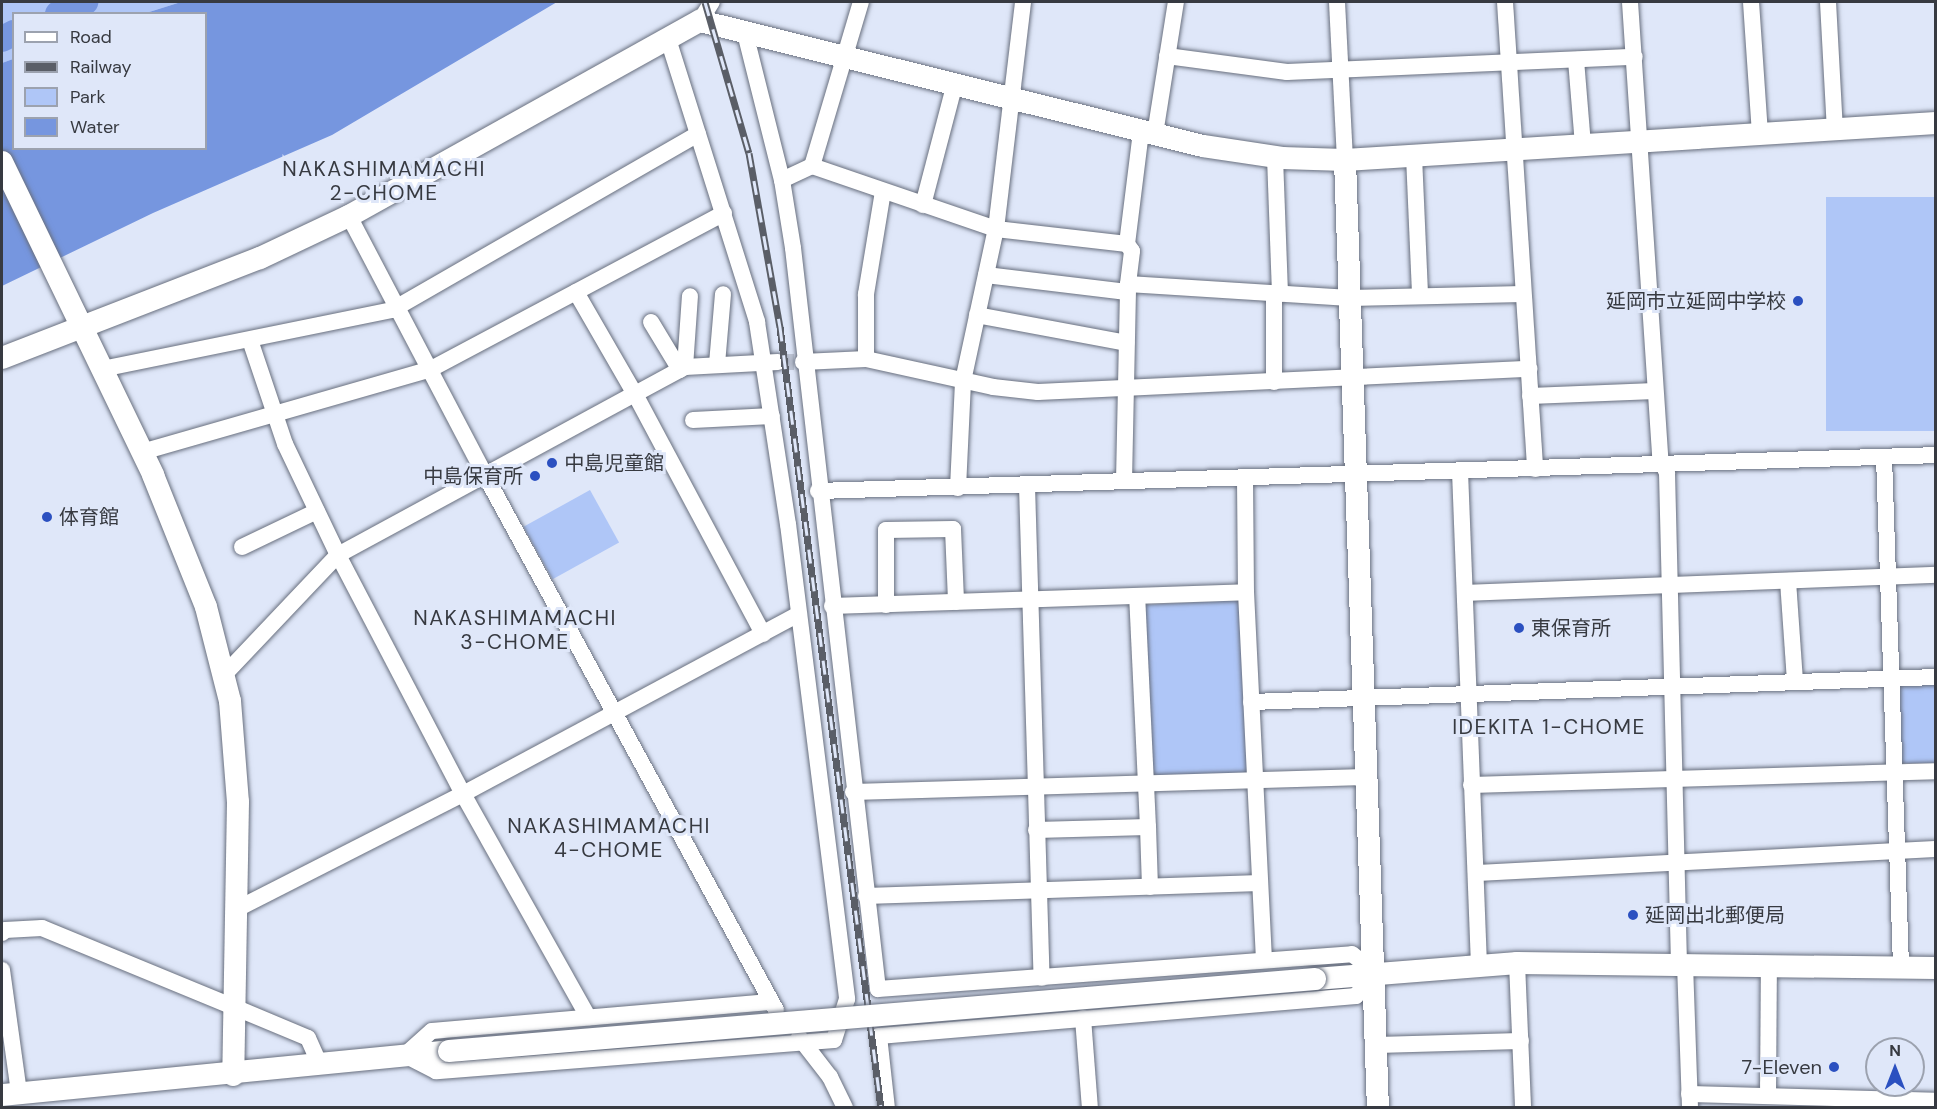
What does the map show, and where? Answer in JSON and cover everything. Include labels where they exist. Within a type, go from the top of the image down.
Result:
[{"type":"street","points":[[812,166],[861,2]]},
{"type":"street","points":[[958,488],[963,381],[996,229],[1023,2]]},
{"type":"street","points":[[1124,481],[1127,288],[1132,251],[1127,244],[1148,132],[1167,56],[1176,2]]},
{"type":"street","points":[[1337,2],[1358,474],[1378,1107]]},
{"type":"street","points":[[1505,2],[1535,469]]},
{"type":"street","points":[[1630,2],[1660,458],[1667,473],[1673,686],[1673,781],[1689,1101],[1768,1096],[1931,1103]]},
{"type":"street","points":[[1751,2],[1760,134]]},
{"type":"street","points":[[1828,2],[1834,130]]},
{"type":"street","points":[[2,358],[80,322],[260,258],[349,216],[668,39],[706,11],[744,29],[1148,132],[1275,157],[1345,160],[1935,123]]},
{"type":"street","points":[[744,29],[782,180],[878,989],[1352,954],[1374,972]]},
{"type":"street","points":[[405,1055],[436,1071],[834,1040],[847,999],[772,416],[771,363],[668,39]]},
{"type":"street","points":[[1167,56],[1287,72],[1339,67],[1635,57]]},
{"type":"street","points":[[1576,60],[1583,146]]},
{"type":"street","points":[[923,206],[955,83]]},
{"type":"street","points":[[102,369],[250,340],[398,307],[698,134]]},
{"type":"street","points":[[1414,156],[1420,297]]},
{"type":"street","points":[[1274,382],[1277,294],[1275,157]]},
{"type":"street","points":[[2,162],[142,452],[206,607],[223,676],[235,746],[237,909],[233,1075]]},
{"type":"street","points":[[782,180],[812,166],[923,206],[996,229],[1127,244]]},
{"type":"street","points":[[866,359],[866,294],[883,191]]},
{"type":"street","points":[[142,452],[273,412],[431,369],[724,213]]},
{"type":"street","points":[[349,216],[485,476],[770,1002],[830,1077],[845,1107]]},
{"type":"street","points":[[986,275],[1127,288],[1350,298],[1523,294]]},
{"type":"street","points":[[576,292],[635,394],[763,634]]},
{"type":"street","points":[[717,364],[723,294]]},
{"type":"street","points":[[682,368],[690,296]]},
{"type":"street","points":[[977,315],[1126,343]]},
{"type":"street","points":[[651,322],[682,368]]},
{"type":"street","points":[[250,340],[273,412],[338,555],[463,794],[588,1017]]},
{"type":"street","points":[[805,362],[866,359],[1017,392],[1125,389],[1529,369]]},
{"type":"street","points":[[223,676],[338,555],[682,368],[717,364],[771,363]]},
{"type":"street","points":[[1530,396],[1655,391]]},
{"type":"street","points":[[693,420],[772,416]]},
{"type":"street","points":[[818,491],[1935,455]]},
{"type":"street","points":[[1884,457],[1890,577],[1901,968]]},
{"type":"street","points":[[1460,471],[1479,965]]},
{"type":"street","points":[[1245,478],[1246,592],[1264,960]]},
{"type":"street","points":[[1027,486],[1034,786],[1042,978]]},
{"type":"street","points":[[242,547],[317,511]]},
{"type":"street","points":[[886,604],[886,530],[953,530],[956,602]]},
{"type":"street","points":[[1466,593],[1935,575]]},
{"type":"street","points":[[1788,581],[1795,682]]},
{"type":"street","points":[[832,606],[1246,592]]},
{"type":"street","points":[[1137,596],[1150,887]]},
{"type":"street","points":[[237,909],[463,794],[799,614]]},
{"type":"street","points":[[1251,702],[1358,699],[1365,696],[1935,677]]},
{"type":"street","points":[[1471,785],[1673,781],[1935,771]]},
{"type":"street","points":[[853,792],[1368,777]]},
{"type":"street","points":[[1036,830],[1148,827]]},
{"type":"street","points":[[1476,873],[1935,849]]},
{"type":"street","points":[[866,896],[1260,883]]},
{"type":"street","points":[[2,933],[4,930],[42,928],[234,1007],[308,1038],[320,1065]]},
{"type":"street","points":[[2,970],[10,1094],[233,1075],[449,1051],[1479,965],[1517,963],[1682,964],[1935,968]]},
{"type":"street","points":[[1517,963],[1523,1107]]},
{"type":"street","points":[[1768,1096],[1769,966]]},
{"type":"street","points":[[887,1107],[879,1036],[1356,996],[1374,972]]},
{"type":"street","points":[[405,1055],[432,1031],[770,1002]]},
{"type":"street","points":[[1083,1018],[1090,1107]]},
{"type":"street","points":[[1376,1044],[1521,1041]]},
{"type":"green space","points":[[2,2],[181,2],[149,12],[12,12],[12,59],[2,63]]},
{"type":"green space","points":[[1826,197],[1935,197],[1935,431],[1826,431]]},
{"type":"green space","points":[[590,490],[619,542],[553,579],[524,527]]},
{"type":"green space","points":[[1240,600],[1249,775],[1152,780],[1143,605]]},
{"type":"green space","points":[[1896,682],[1935,682],[1935,763],[1896,763]]},
{"type":"water","points":[[181,2],[557,2],[332,135],[153,213],[2,286],[2,63],[12,59],[12,150],[207,150],[207,12],[149,12]]},
{"type":"waterway","points":[[62,12],[85,2]]},
{"type":"waterway","points":[[2,39],[12,34]]},
{"type":"tunnel","points":[[778,362],[803,362]]},
{"type":"railway","points":[[705,2],[749,153],[780,327],[881,1108]]},
{"type":"place","name":"延岡市立延岡中学校","points":[[1798,301]]},
{"type":"place","name":"中島児童館","points":[[552,463]]},
{"type":"place","name":"中島保育所","points":[[535,476]]},
{"type":"place","name":"体育館","points":[[47,517]]},
{"type":"place","name":"東保育所","points":[[1519,628]]},
{"type":"place","name":"延岡出北郵便局","points":[[1633,915]]},
{"type":"place","name":"7-Eleven","points":[[1834,1067]]},
{"type":"district","name":"NAKASHIMAMACHI 2-CHOME","points":[[384,181]]},
{"type":"district","name":"NAKASHIMAMACHI 3-CHOME","points":[[515,630]]},
{"type":"district","name":"IDEKITA 1-CHOME","points":[[1549,727]]},
{"type":"district","name":"NAKASHIMAMACHI 4-CHOME","points":[[609,838]]}]
